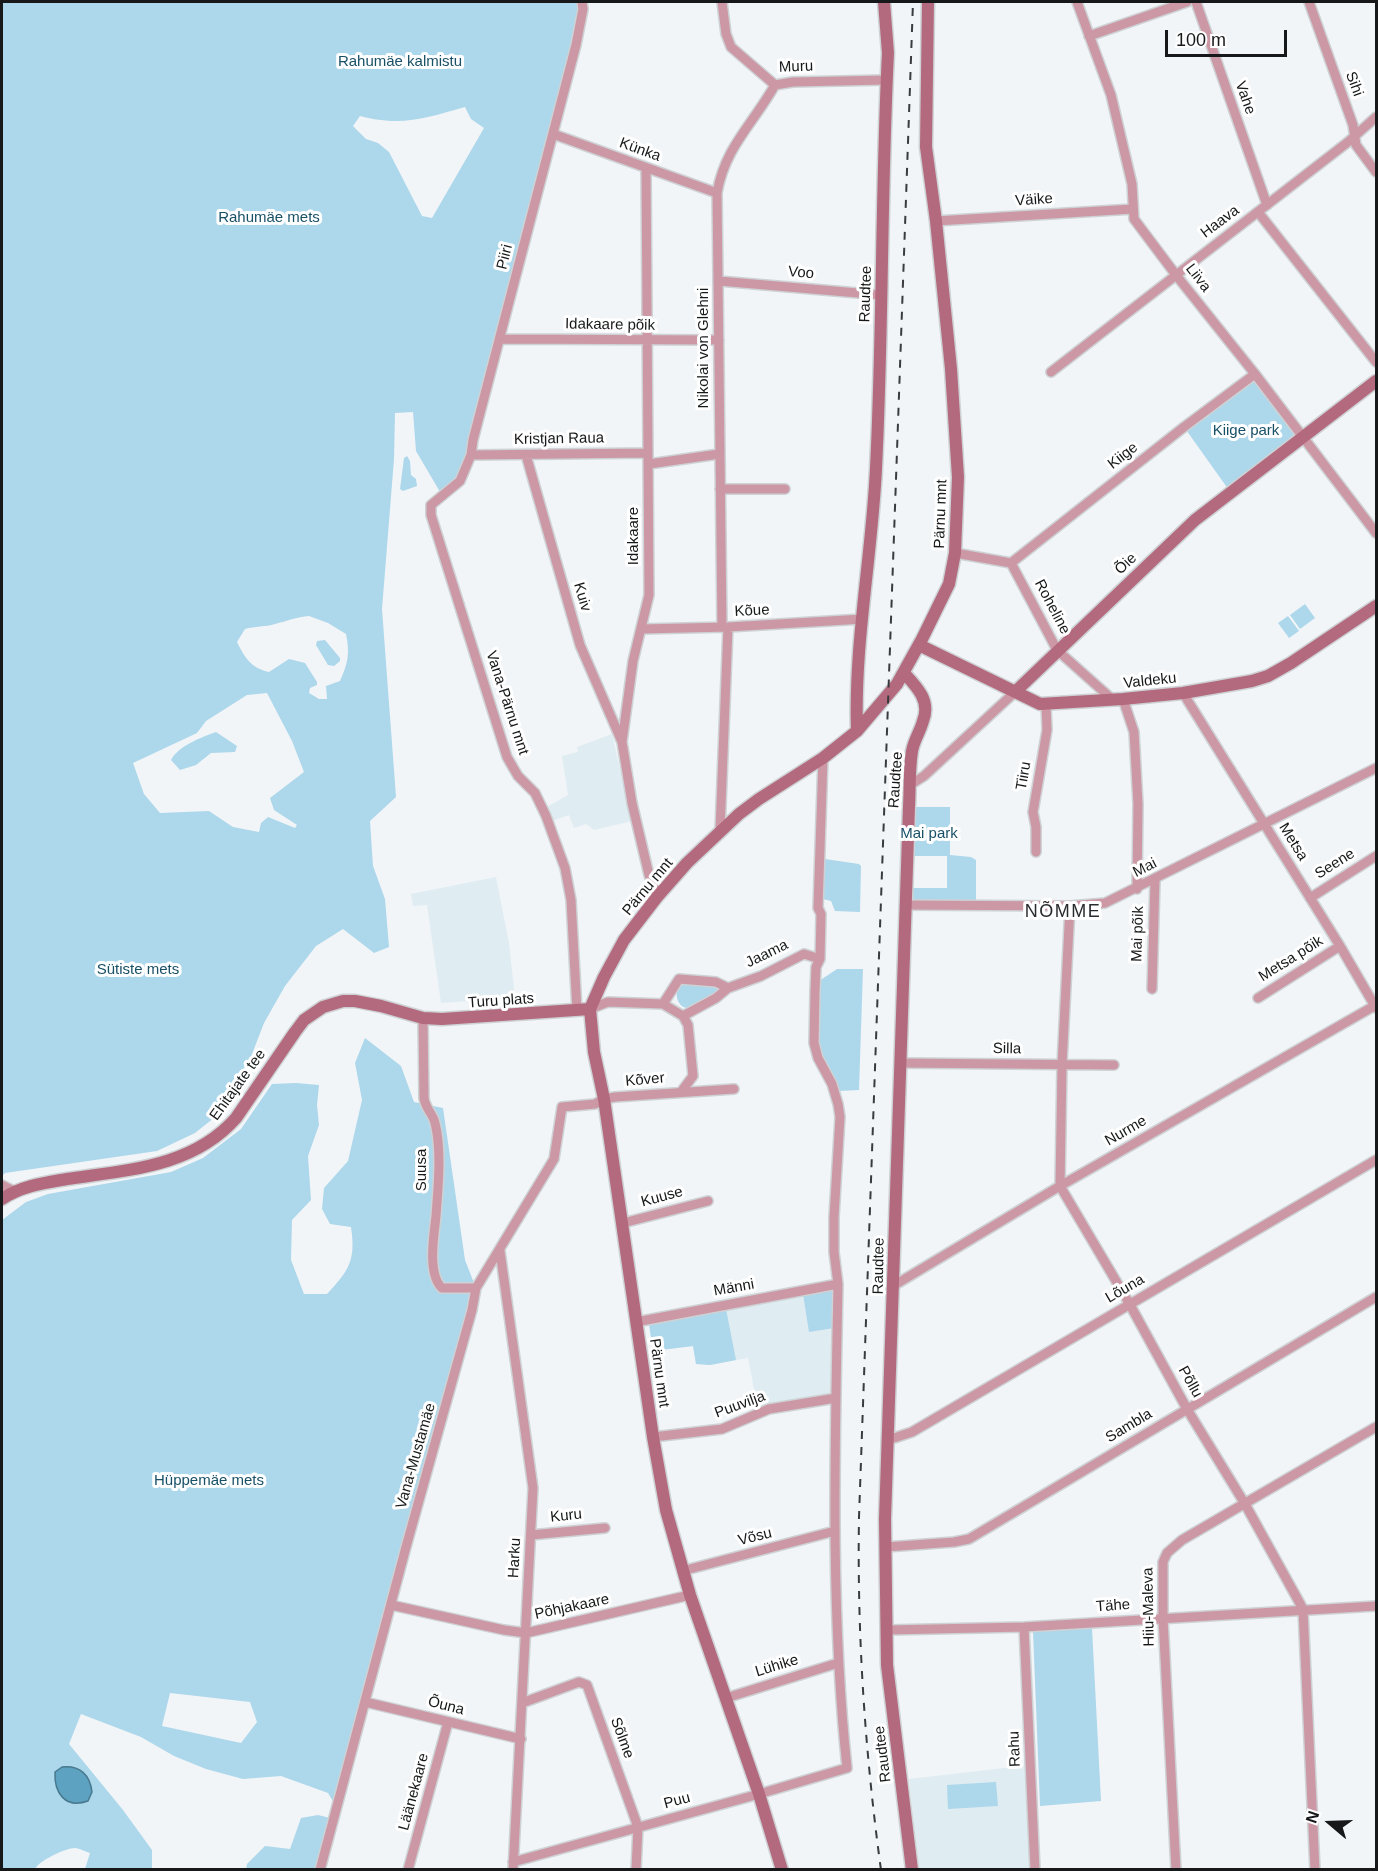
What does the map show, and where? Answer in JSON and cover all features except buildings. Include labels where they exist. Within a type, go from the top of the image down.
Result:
[{"type":"street","name":"Piiri","points":[[430,505],[460,481],[471,455],[472,440],[576,45],[583,9],[582,2]]},
{"type":"street","name":"Muru","points":[[722,2],[726,34],[731,47],[776,85],[793,82],[886,80]]},
{"type":"street","name":"Raudtee","points":[[857,731],[858,649],[863,619],[876,468],[887,35],[884,2]]},
{"type":"street","name":"Pärnu mnt","points":[[782,1869],[759,1794],[682,1570],[663,1492],[604,1099],[583,1010],[624,940],[657,897],[720,831],[759,799],[823,758],[857,731],[888,697],[904,673],[949,584],[955,553],[958,477],[951,369],[926,147],[928,2]]},
{"type":"street","name":"Liiva","points":[[1077,2],[1111,95],[1132,184],[1134,219],[1377,533]]},
{"type":"street","points":[[1089,36],[1187,2]]},
{"type":"street","name":"Vahe","points":[[1196,2],[1267,205]]},
{"type":"street","name":"Sihi","points":[[1309,2],[1353,125],[1356,145],[1377,172]]},
{"type":"street","name":"Nikolai von Glehni","points":[[720,831],[725,627],[719,454],[717,193],[720,174],[730,150],[761,110],[776,85]]},
{"type":"street","name":"Haava","points":[[1051,372],[1377,117]]},
{"type":"street","name":"Künka","points":[[553,134],[717,193]]},
{"type":"street","name":"Idakaare","points":[[646,169],[649,596],[633,661],[622,742],[632,803],[649,875],[657,897]]},
{"type":"street","name":"Väike","points":[[936,221],[1133,209]]},
{"type":"street","points":[[1258,212],[1377,362]]},
{"type":"street","name":"Voo","points":[[719,280],[881,295]]},
{"type":"street","name":"Idakaare põik","points":[[500,339],[719,340]]},
{"type":"street","name":"Kiige","points":[[1011,563],[1255,374]]},
{"type":"street","name":"Õie","points":[[910,785],[924,776],[1015,692],[1195,520],[1377,381]]},
{"type":"street","name":"Kristjan Raua","points":[[471,455],[648,453]]},
{"type":"street","points":[[649,464],[719,454]]},
{"type":"street","name":"Kuiv","points":[[526,455],[580,645],[622,742]]},
{"type":"street","points":[[720,489],[784,489]]},
{"type":"street","name":"Vana-Pärnu mnt","points":[[430,505],[507,757],[518,776],[535,793],[566,868],[571,900],[576,985],[583,1010]]},
{"type":"street","points":[[955,553],[1011,563]]},
{"type":"street","name":"Roheline","points":[[1011,563],[1057,650],[1118,699],[1134,732],[1138,804],[1137,889]]},
{"type":"street","name":"Valdeku","points":[[919,645],[1040,704],[1118,699],[1183,693],[1268,676],[1377,606]]},
{"type":"street","name":"Kõue","points":[[641,629],[863,619]]},
{"type":"street","name":"Raudtee","points":[[904,673],[919,690],[926,705],[923,723],[914,740],[910,785],[885,1519],[888,1671],[912,1869]]},
{"type":"street","name":"Metsa","points":[[1183,693],[1376,1007]]},
{"type":"street","name":"Tiiru","points":[[1036,852],[1036,827],[1033,812],[1047,730],[1046,705]]},
{"type":"street","points":[[823,758],[818,902],[821,914],[816,958],[814,1043],[818,1058],[835,1094],[840,1117],[834,1217],[834,1252],[838,1284],[835,1532],[838,1663]]},
{"type":"street","name":"Mai","points":[[905,905],[1070,906],[1105,903],[1377,768]]},
{"type":"street","name":"Seene","points":[[1310,898],[1377,856]]},
{"type":"street","name":"Mai põik","points":[[1152,989],[1155,880]]},
{"type":"street","points":[[1060,1186],[1062,1065],[1070,906]]},
{"type":"street","name":"Metsa põik","points":[[1258,998],[1340,946]]},
{"type":"street","name":"Jaama","points":[[683,1016],[716,998],[728,988],[761,976],[804,954],[816,958]]},
{"type":"street","points":[[663,1004],[679,979],[716,982],[728,988]]},
{"type":"street","name":"Ehitajate tee","points":[[2,1199],[14,1191],[48,1182],[156,1165],[174,1160],[208,1143],[226,1130],[236,1118],[304,1020],[323,1007],[343,1001],[355,1001],[381,1006],[419,1018]]},
{"type":"street","points":[[583,1010],[608,1002],[663,1004],[683,1016]]},
{"type":"street","name":"Nurme","points":[[893,1287],[1060,1186],[1376,1007]]},
{"type":"street","name":"Turu plats","points":[[419,1018],[442,1020],[583,1010]]},
{"type":"street","name":"Kõver","points":[[604,1099],[681,1092],[693,1076],[688,1025],[683,1016]]},
{"type":"street","name":"Suusa","points":[[419,1018],[425,1106],[435,1123],[437,1140],[438,1184],[433,1258],[435,1279],[442,1288],[476,1288]]},
{"type":"street","name":"Silla","points":[[900,1063],[1114,1065]]},
{"type":"street","points":[[681,1092],[734,1089]]},
{"type":"street","name":"Vana-Mustamäe","points":[[320,1869],[440,1430],[476,1288],[554,1159],[562,1107],[595,1104],[604,1099]]},
{"type":"street","name":"Lõuna","points":[[888,1440],[912,1432],[1377,1160]]},
{"type":"street","points":[[2,1185],[14,1191]]},
{"type":"street","name":"Põllu","points":[[1060,1186],[1245,1504],[1303,1609],[1315,1869]]},
{"type":"street","name":"Kuuse","points":[[623,1223],[708,1201]]},
{"type":"street","name":"Harku","points":[[500,1251],[532,1488],[513,1866]]},
{"type":"street","name":"Männi","points":[[636,1322],[838,1284]]},
{"type":"street","name":"Sambla","points":[[886,1547],[969,1539],[1377,1297]]},
{"type":"street","name":"Puuvilja","points":[[653,1437],[722,1429],[769,1408],[836,1398]]},
{"type":"street","name":"Hiiu-Maleva","points":[[1176,1869],[1163,1618],[1163,1562],[1167,1554],[1182,1540],[1377,1427]]},
{"type":"street","name":"Kuru","points":[[531,1535],[605,1528]]},
{"type":"street","name":"Võsu","points":[[682,1570],[835,1532]]},
{"type":"street","name":"Põhjakaare","points":[[391,1605],[526,1633],[690,1595]]},
{"type":"street","name":"Tähe","points":[[888,1630],[1024,1627],[1377,1606]]},
{"type":"street","name":"Rahu","points":[[1024,1627],[1035,1869]]},
{"type":"street","name":"Lühike","points":[[726,1698],[838,1663]]},
{"type":"street","name":"Puu","points":[[513,1866],[638,1827],[847,1768],[838,1663]]},
{"type":"street","name":"Sõlme","points":[[522,1703],[579,1682],[587,1685],[638,1827],[636,1869]]},
{"type":"street","name":"Õuna","points":[[365,1702],[520,1739]]},
{"type":"street","name":"Läänekaare","points":[[408,1869],[448,1722]]},
{"type":"shaded area","points":[[612,734],[632,821],[594,830],[586,824],[574,828],[569,815],[552,821],[547,807],[568,795],[562,756],[578,752],[577,747]]},
{"type":"shaded area","points":[[496,877],[509,943],[515,998],[441,1003],[427,905],[413,906],[411,894]]},
{"type":"shaded area","points":[[803,1294],[834,1328],[831,1396],[758,1410],[748,1358],[710,1365],[696,1364],[693,1346],[653,1351],[649,1324]]},
{"type":"shaded area","points":[[1030,1765],[1035,1869],[919,1869],[909,1779]]},
{"type":"shaded area","points":[[62,1767],[74,1768],[83,1772],[91,1786],[92,1792],[88,1801],[73,1803],[62,1797],[56,1787],[55,1772]]},
{"type":"green space","points":[[2,2],[582,2],[583,9],[460,481],[443,497],[416,451],[413,412],[395,413],[394,459],[382,609],[396,797],[370,821],[373,866],[385,899],[389,947],[374,953],[343,929],[316,946],[285,986],[264,1023],[247,1067],[224,1110],[195,1133],[157,1151],[5,1173],[2,1176]],"holes":[[[465,107],[471,119],[484,128],[432,218],[422,216],[389,152],[378,143],[366,139],[353,126],[360,116],[389,121],[414,120]],[[309,616],[328,623],[346,634],[348,658],[345,669],[340,681],[326,686],[327,699],[319,699],[309,693],[310,688],[317,685],[317,682],[305,663],[289,659],[269,672],[249,662],[237,642],[245,629]],[[267,693],[292,741],[304,772],[270,798],[274,810],[297,825],[295,828],[268,817],[261,823],[259,832],[233,827],[209,811],[160,813],[144,794],[133,763],[197,733],[206,721],[247,695]]]},
{"type":"green space","name":"Kiige park","points":[[1255,374],[1303,438],[1231,493],[1184,427]]},
{"type":"green space","points":[[407,456],[410,461],[411,475],[416,479],[417,486],[403,491],[400,489],[404,458]]},
{"type":"green space","points":[[1305,604],[1315,618],[1300,629],[1290,615]]},
{"type":"green space","points":[[1288,616],[1299,631],[1289,638],[1278,623]]},
{"type":"green space","points":[[325,640],[340,658],[334,666],[328,665],[316,645],[317,641]]},
{"type":"green space","points":[[216,732],[237,746],[235,752],[211,753],[196,765],[180,770],[171,760],[185,746]]},
{"type":"green space","name":"Mai park","points":[[909,807],[950,807],[950,855],[971,857],[976,860],[976,905],[905,905],[906,888],[947,888],[947,856],[907,856]]},
{"type":"green space","points":[[825,859],[861,866],[860,912],[835,911],[831,901],[823,899]]},
{"type":"green space","points":[[837,969],[863,969],[859,1090],[839,1091],[820,1049],[819,981]]},
{"type":"green space","points":[[688,983],[712,986],[717,989],[718,993],[686,1008],[683,1007],[678,999],[678,987]]},
{"type":"green space","name":"Hüppemäe mets","points":[[365,1038],[401,1066],[414,1102],[443,1108],[465,1260],[476,1288],[337,1808],[328,1793],[281,1776],[243,1779],[206,1769],[174,1756],[141,1737],[81,1714],[69,1744],[123,1810],[152,1850],[152,1869],[85,1869],[90,1853],[75,1848],[53,1856],[35,1869],[2,1870],[2,1220],[26,1202],[48,1194],[171,1172],[203,1158],[241,1129],[272,1084],[319,1085],[317,1105],[319,1125],[308,1156],[311,1200],[292,1220],[291,1260],[304,1294],[327,1294],[346,1271],[351,1257],[351,1227],[330,1224],[322,1209],[324,1188],[348,1161],[362,1100],[355,1063]],"holes":[[[170,1693],[250,1702],[257,1722],[241,1743],[162,1726]]]},
{"type":"green space","points":[[835,1290],[834,1328],[809,1332],[803,1294]]},
{"type":"green space","points":[[726,1309],[736,1360],[710,1365],[696,1364],[693,1346],[653,1351],[649,1324]]},
{"type":"green space","points":[[1092,1628],[1101,1801],[1040,1806],[1033,1631]]},
{"type":"green space","points":[[996,1782],[998,1806],[948,1809],[947,1785]]},
{"type":"green space","points":[[318,1815],[334,1819],[320,1869],[246,1870],[247,1864],[265,1846],[290,1849],[301,1818]]},
{"type":"railway","points":[[881,1870],[863,1694],[859,1605],[859,1517],[913,2]]},
{"type":"district","name":"NÕMME","points":[[1063,912]]},
{"type":"park label","name":"Rahumäe kalmistu","points":[[400,62]]},
{"type":"park label","name":"Rahumäe mets","points":[[269,218]]},
{"type":"park label","name":"Sütiste mets","points":[[138,970]]}]
